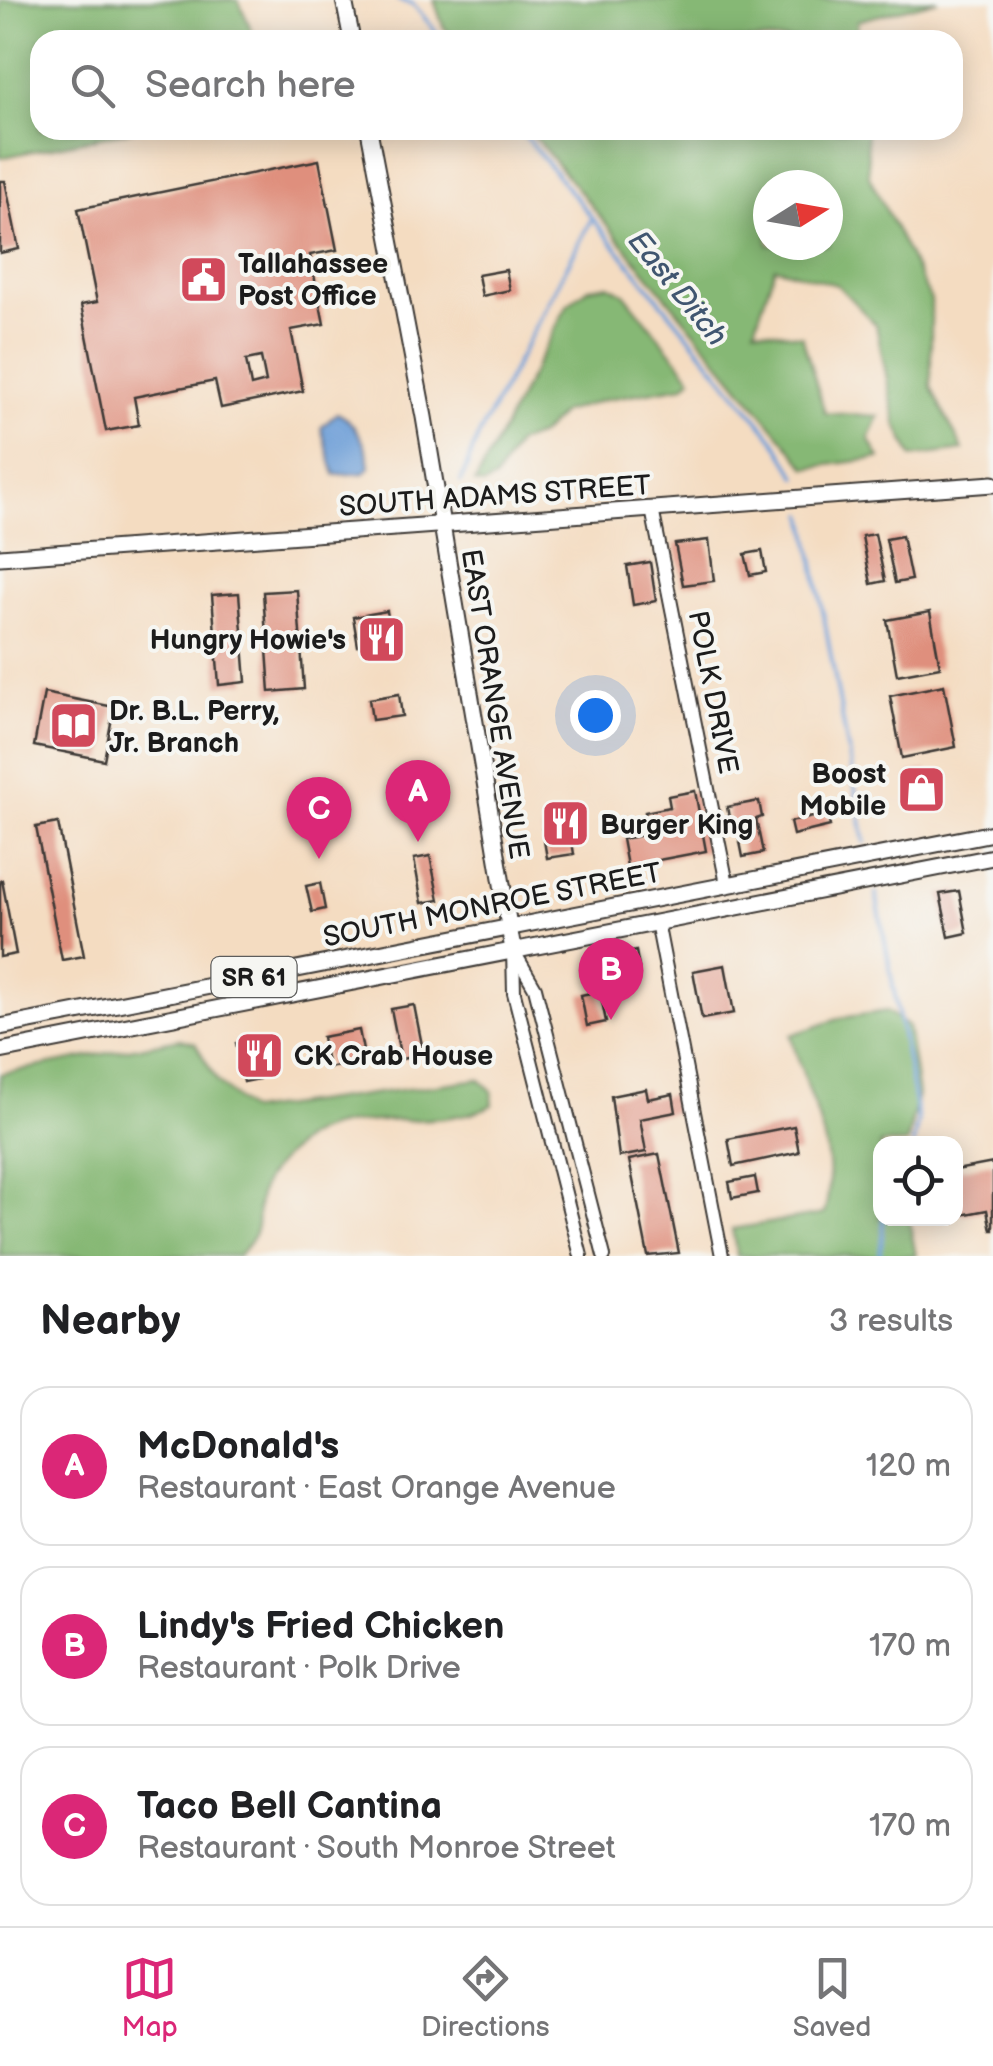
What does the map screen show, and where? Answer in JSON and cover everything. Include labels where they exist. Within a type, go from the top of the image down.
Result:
[{"type":"main road","points":[[344,0],[350,30]]},
{"type":"main road","name":"EAST ORANGE AVENUE","points":[[371,140],[442,524],[513,950]]},
{"type":"main road","name":"SOUTH ADAMS STREET","points":[[0,557],[993,484]]},
{"type":"main road","name":"SOUTH MONROE STREET","points":[[0,1027],[993,832]]},
{"type":"main road","name":"SOUTH MONROE STREET","points":[[0,1051],[993,856]]},
{"type":"main road","points":[[735,907],[740,890],[750,879]]},
{"type":"street","name":"POLK DRIVE","points":[[652,509],[727,884]]},
{"type":"street","points":[[656,922],[722,1256]]},
{"type":"street","name":"EAST ORANGE AVENUE","points":[[513,950],[514,993],[581,1256]]},
{"type":"street","name":"EAST ORANGE AVENUE","points":[[513,950],[536,988],[604,1256]]},
{"type":"green space","points":[[0,0],[238,0],[252,30],[30,30],[30,140],[86,140],[0,158]]},
{"type":"green space","points":[[434,0],[938,0],[857,21],[857,30],[446,30]]},
{"type":"green space","points":[[537,140],[867,140],[869,176],[931,300],[931,387],[963,450],[912,457],[896,423],[876,325],[837,285],[775,267],[755,328],[802,336],[825,413],[879,416],[869,439],[880,458],[807,468]]},
{"type":"green space","points":[[608,285],[624,293],[692,378],[683,386],[607,399],[563,412],[540,435],[517,443],[495,479],[484,485],[475,483],[568,304],[589,288]]},
{"type":"green space","points":[[887,1011],[908,1027],[918,1095],[909,1136],[873,1136],[873,1226],[910,1226],[916,1256],[737,1256],[732,1229],[824,1214],[829,1168],[825,1146],[791,1035],[841,1018]]},
{"type":"green space","points":[[180,1039],[195,1043],[218,1082],[249,1111],[479,1079],[492,1091],[493,1105],[469,1114],[362,1122],[315,1133],[291,1150],[268,1176],[259,1199],[254,1236],[238,1256],[0,1256],[0,1074]]},
{"type":"water","points":[[337,413],[350,422],[364,443],[370,467],[365,473],[335,475],[321,428]]},
{"type":"building","name":"Tallahassee Post Office","points":[[319,160],[337,250],[310,255],[324,324],[291,330],[303,391],[221,408],[215,381],[134,397],[139,425],[106,431],[81,305],[97,302],[78,209]],"holes":[[[261,357],[266,382],[251,386],[246,360]]]},
{"type":"building","points":[[0,181],[5,181],[19,249],[0,253]]},
{"type":"building","points":[[506,270],[510,290],[482,296],[478,275]]},
{"type":"building","points":[[875,534],[885,581],[871,584],[862,536]]},
{"type":"building","points":[[902,536],[911,580],[895,583],[886,539]]},
{"type":"building","points":[[709,540],[714,581],[683,585],[675,544]]},
{"type":"building","points":[[762,551],[766,572],[750,575],[745,554]]},
{"type":"building","points":[[650,562],[656,601],[633,605],[627,566]]},
{"type":"building","points":[[297,590],[304,689],[270,692],[263,592]]},
{"type":"building","points":[[239,593],[246,682],[219,685],[212,595]]},
{"type":"building","points":[[387,611],[392,640],[358,646],[353,617]]},
{"type":"building","points":[[930,612],[940,667],[897,675],[887,620]]},
{"type":"building","points":[[944,685],[956,747],[902,758],[890,696]]},
{"type":"building","name":"Dr. B.L. Perry, Jr. Branch","points":[[44,693],[114,707],[104,760],[34,746]]},
{"type":"building","points":[[399,694],[402,716],[372,720],[369,699]]},
{"type":"building","name":"Boost Mobile","points":[[927,770],[934,805],[916,808],[909,774]]},
{"type":"building","points":[[695,791],[706,851],[627,866],[622,839],[649,834],[645,812],[670,807],[668,796]]},
{"type":"building","points":[[759,801],[762,817],[756,819],[763,853],[743,857],[736,822],[730,823],[727,807]]},
{"type":"building","points":[[827,814],[830,826],[793,835],[790,822]]},
{"type":"building","points":[[58,823],[84,956],[62,960],[36,827]]},
{"type":"building","points":[[569,824],[574,854],[547,858],[542,829]]},
{"type":"building","points":[[430,856],[439,900],[422,903],[414,859]]},
{"type":"building","points":[[0,881],[16,954],[0,957]]},
{"type":"building","points":[[320,883],[325,909],[312,912],[306,886]]},
{"type":"building","points":[[959,891],[967,933],[949,937],[940,894]]},
{"type":"building","points":[[636,951],[639,968],[616,973],[613,956]]},
{"type":"building","points":[[725,965],[734,1013],[702,1019],[693,971]]},
{"type":"building","points":[[600,991],[606,1022],[587,1026],[581,995]]},
{"type":"building","points":[[414,1005],[424,1055],[401,1059],[391,1009]]},
{"type":"building","points":[[359,1030],[365,1061],[328,1068],[322,1037]]},
{"type":"building","points":[[252,1040],[259,1079],[244,1082],[236,1043]]},
{"type":"building","points":[[646,1089],[648,1099],[673,1094],[676,1112],[640,1119],[646,1152],[619,1157],[611,1096]]},
{"type":"building","points":[[794,1126],[799,1152],[733,1166],[728,1139]]},
{"type":"building","points":[[659,1154],[679,1253],[648,1256],[629,1160]]},
{"type":"building","points":[[993,1163],[993,1230],[987,1210],[963,1215],[963,1169]]},
{"type":"building","points":[[755,1177],[758,1193],[732,1198],[729,1182]]},
{"type":"waterway","name":"East Ditch","points":[[398,0],[413,4],[435,30]]},
{"type":"waterway","name":"East Ditch","points":[[528,140],[775,441],[797,477]]},
{"type":"waterway","points":[[461,482],[476,441],[592,218]]},
{"type":"waterway","name":"East Ditch","points":[[805,514],[865,842]]},
{"type":"waterway","name":"East Ditch","points":[[876,893],[918,1120],[915,1136]]},
{"type":"waterway","name":"East Ditch","points":[[880,1256],[883,1226]]},
{"type":"place","name":"Tallahassee Post Office","points":[[203,279]]},
{"type":"place","name":"Hungry Howie's","points":[[381,639]]},
{"type":"place","name":"Dr. B.L. Perry, Jr. Branch","points":[[74,726]]},
{"type":"place","name":"Boost Mobile","points":[[921,789]]},
{"type":"place","name":"Burger King","points":[[565,824]]},
{"type":"place","name":"McDonald's","points":[[418,842]]},
{"type":"place","name":"Taco Bell Cantina","points":[[319,859]]},
{"type":"place","name":"Lindy's Fried Chicken","points":[[611,1020]]},
{"type":"place","name":"CK Crab House","points":[[259,1055]]}]
